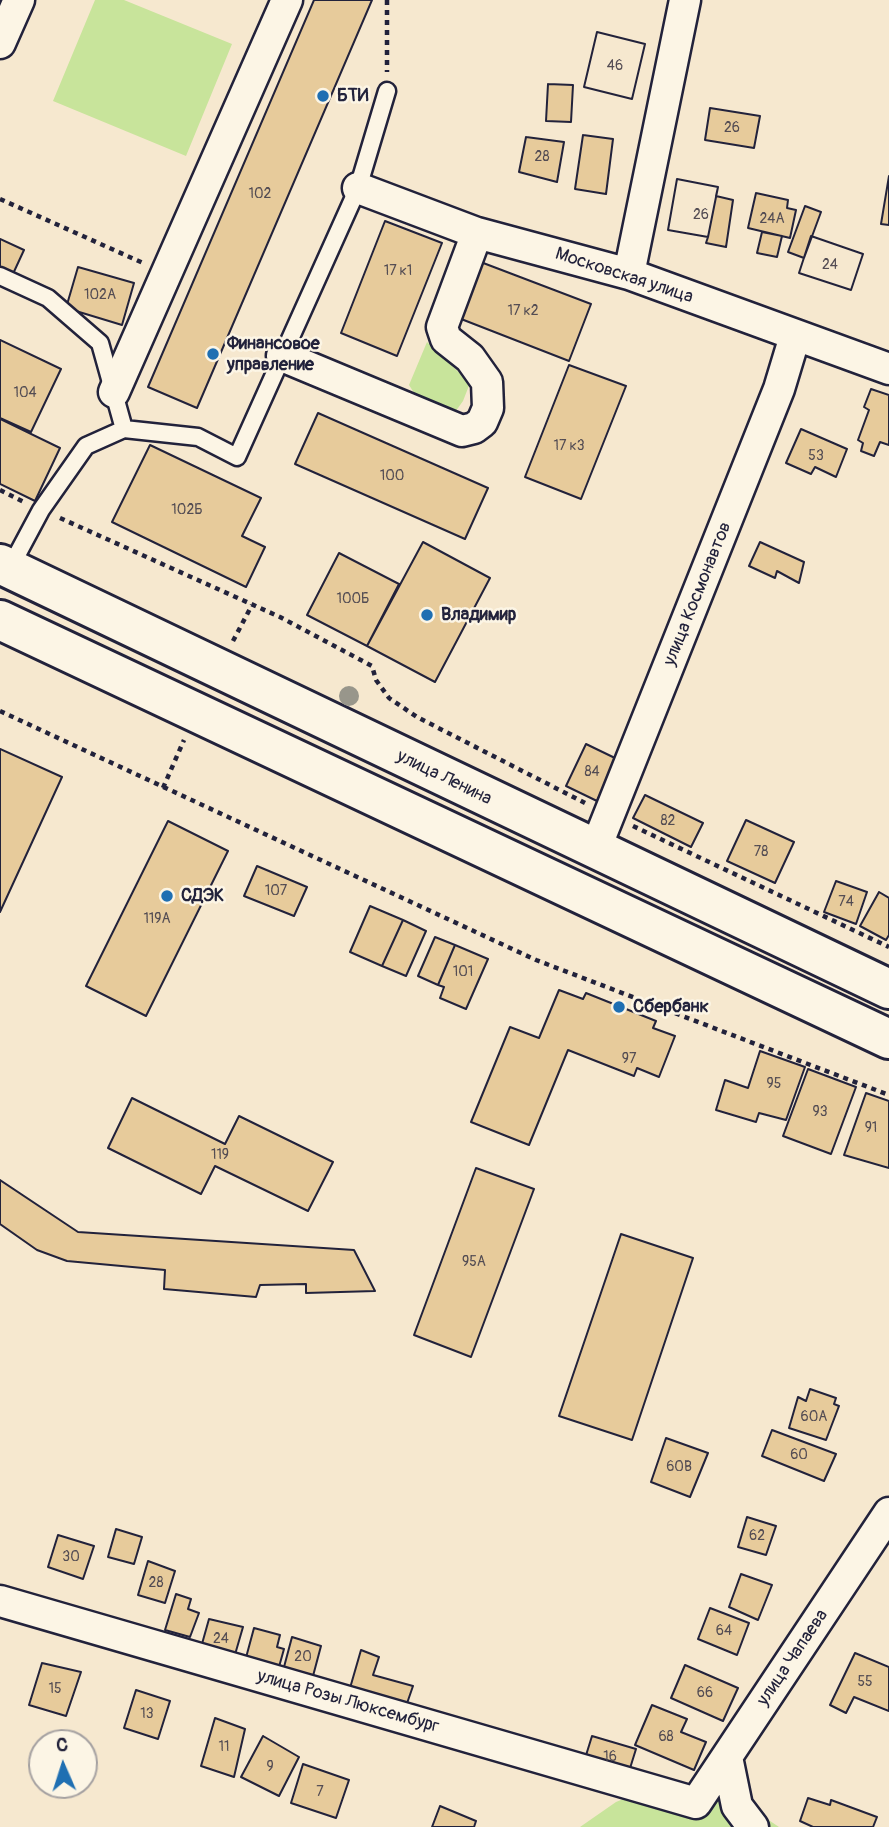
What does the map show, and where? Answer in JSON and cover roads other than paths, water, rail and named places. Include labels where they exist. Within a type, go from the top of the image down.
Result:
[{"type":"main road","name":"улица Ленина","points":[[3,567],[889,989]]},
{"type":"main road","points":[[0,620],[889,1039]]},
{"type":"street","points":[[0,43],[19,0]]},
{"type":"street","points":[[114,392],[287,0]]},
{"type":"street","points":[[629,274],[685,0]]},
{"type":"street","name":"Московская улица","points":[[358,188],[477,233],[629,274],[889,369]]},
{"type":"street","points":[[282,356],[462,431],[474,428],[482,422],[488,408],[487,382],[470,358],[446,339],[442,327],[477,233]]},
{"type":"street","name":"улица Космонавтов","points":[[595,850],[779,389],[795,336]]},
{"type":"street","name":"улица Чапаева","points":[[696,1803],[889,1513]]},
{"type":"street","name":"улица Розы Люксембург","points":[[0,1601],[696,1803]]},
{"type":"street","points":[[727,1756],[737,1806],[753,1827]]},
{"type":"lane","points":[[3,567],[86,446],[124,429],[198,437],[237,457],[358,188],[387,91]]},
{"type":"lane","points":[[0,276],[48,298],[100,344],[124,429]]},
{"type":"place","name":"БТИ","points":[[323,96]]},
{"type":"place","name":"Финансовое управление","points":[[213,354]]},
{"type":"place","name":"Владимир","points":[[427,615]]},
{"type":"place","name":"СДЭК","points":[[167,896]]},
{"type":"place","name":"Сбербанк","points":[[619,1007]]}]
